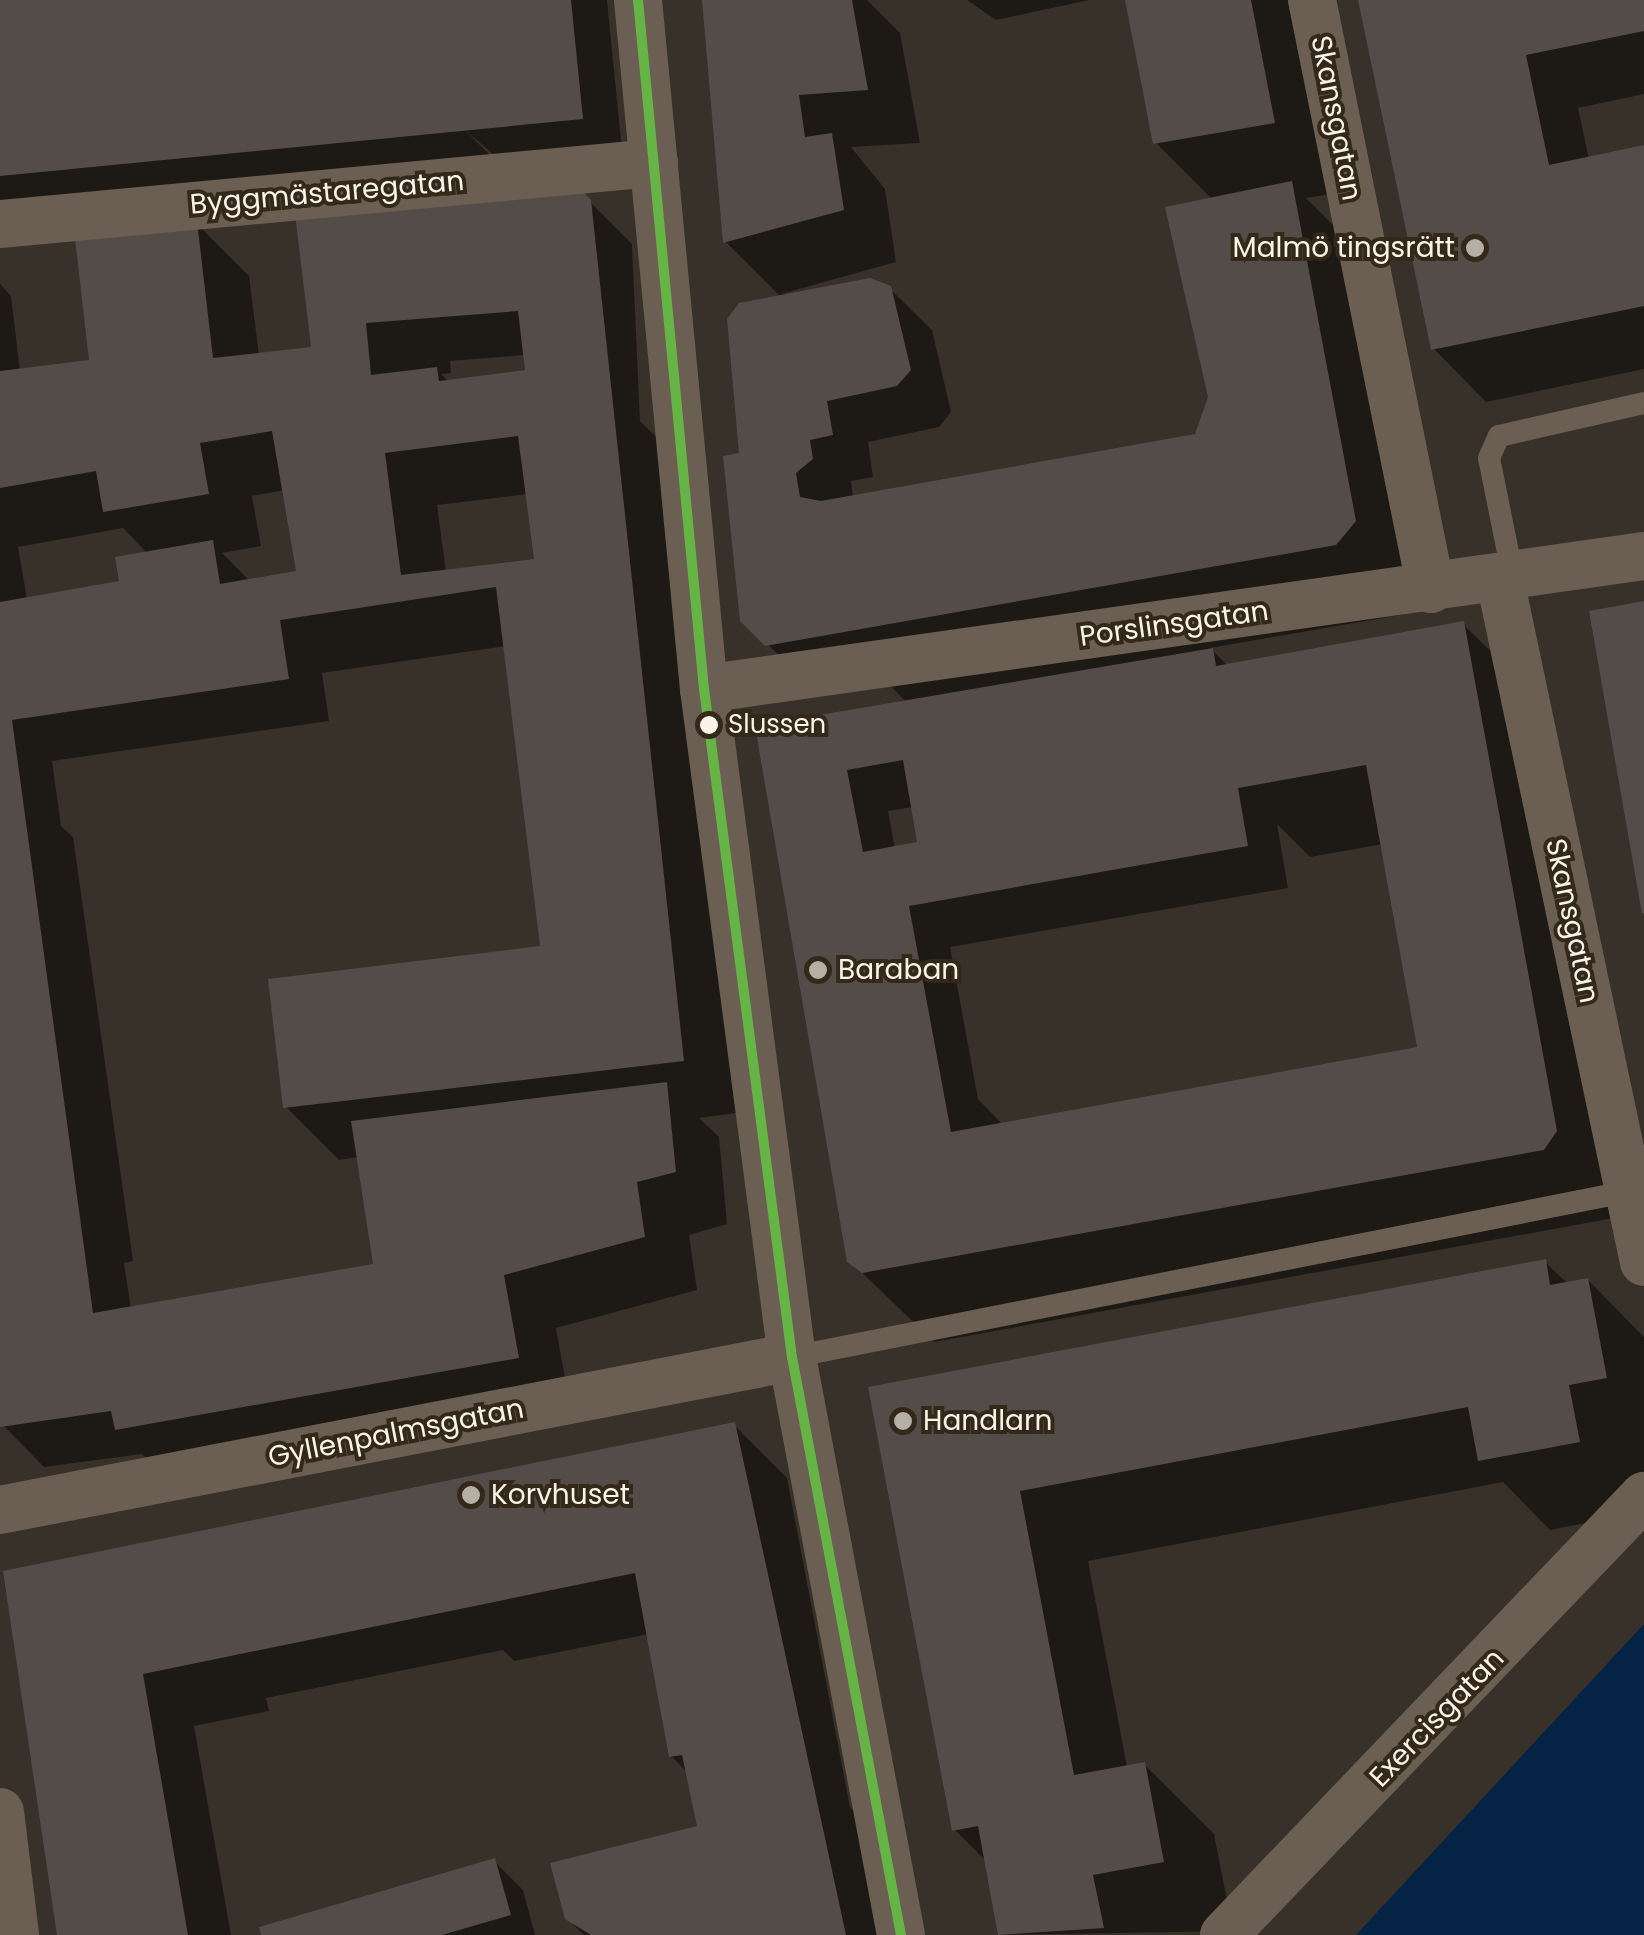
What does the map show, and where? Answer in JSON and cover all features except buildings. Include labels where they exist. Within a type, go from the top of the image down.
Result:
[{"type":"street","points":[[638,0],[704,689],[792,1357],[901,1935]]},
{"type":"street","name":"Skansgatan","points":[[1312,0],[1431,589]]},
{"type":"street","name":"Byggmästaregatan","points":[[0,224],[654,163]]},
{"type":"street","name":"Porslinsgatan","points":[[704,689],[1506,579],[1644,556]]},
{"type":"street","name":"Skansgatan","points":[[1506,579],[1644,1262]]},
{"type":"street","name":"Gyllenpalmsgatan","points":[[0,1510],[792,1357]]},
{"type":"street","name":"Exercisgatan","points":[[1224,1935],[1644,1496]]},
{"type":"street","points":[[0,1812],[15,1935]]},
{"type":"lane","points":[[1506,579],[1489,458],[1499,436],[1644,403]]},
{"type":"lane","points":[[792,1357],[1630,1191]]},
{"type":"water","points":[[1644,1624],[1644,1935],[1356,1935]]},
{"type":"transit line","points":[[638,0],[704,689],[792,1357],[901,1935]]},
{"type":"place","name":"Malmö tingsrätt","points":[[1475,248]]},
{"type":"place","name":"Slussen","points":[[709,725]]},
{"type":"place","name":"Baraban","points":[[818,970]]},
{"type":"place","name":"Handlarn","points":[[903,1421]]},
{"type":"place","name":"Korvhuset","points":[[471,1495]]}]
